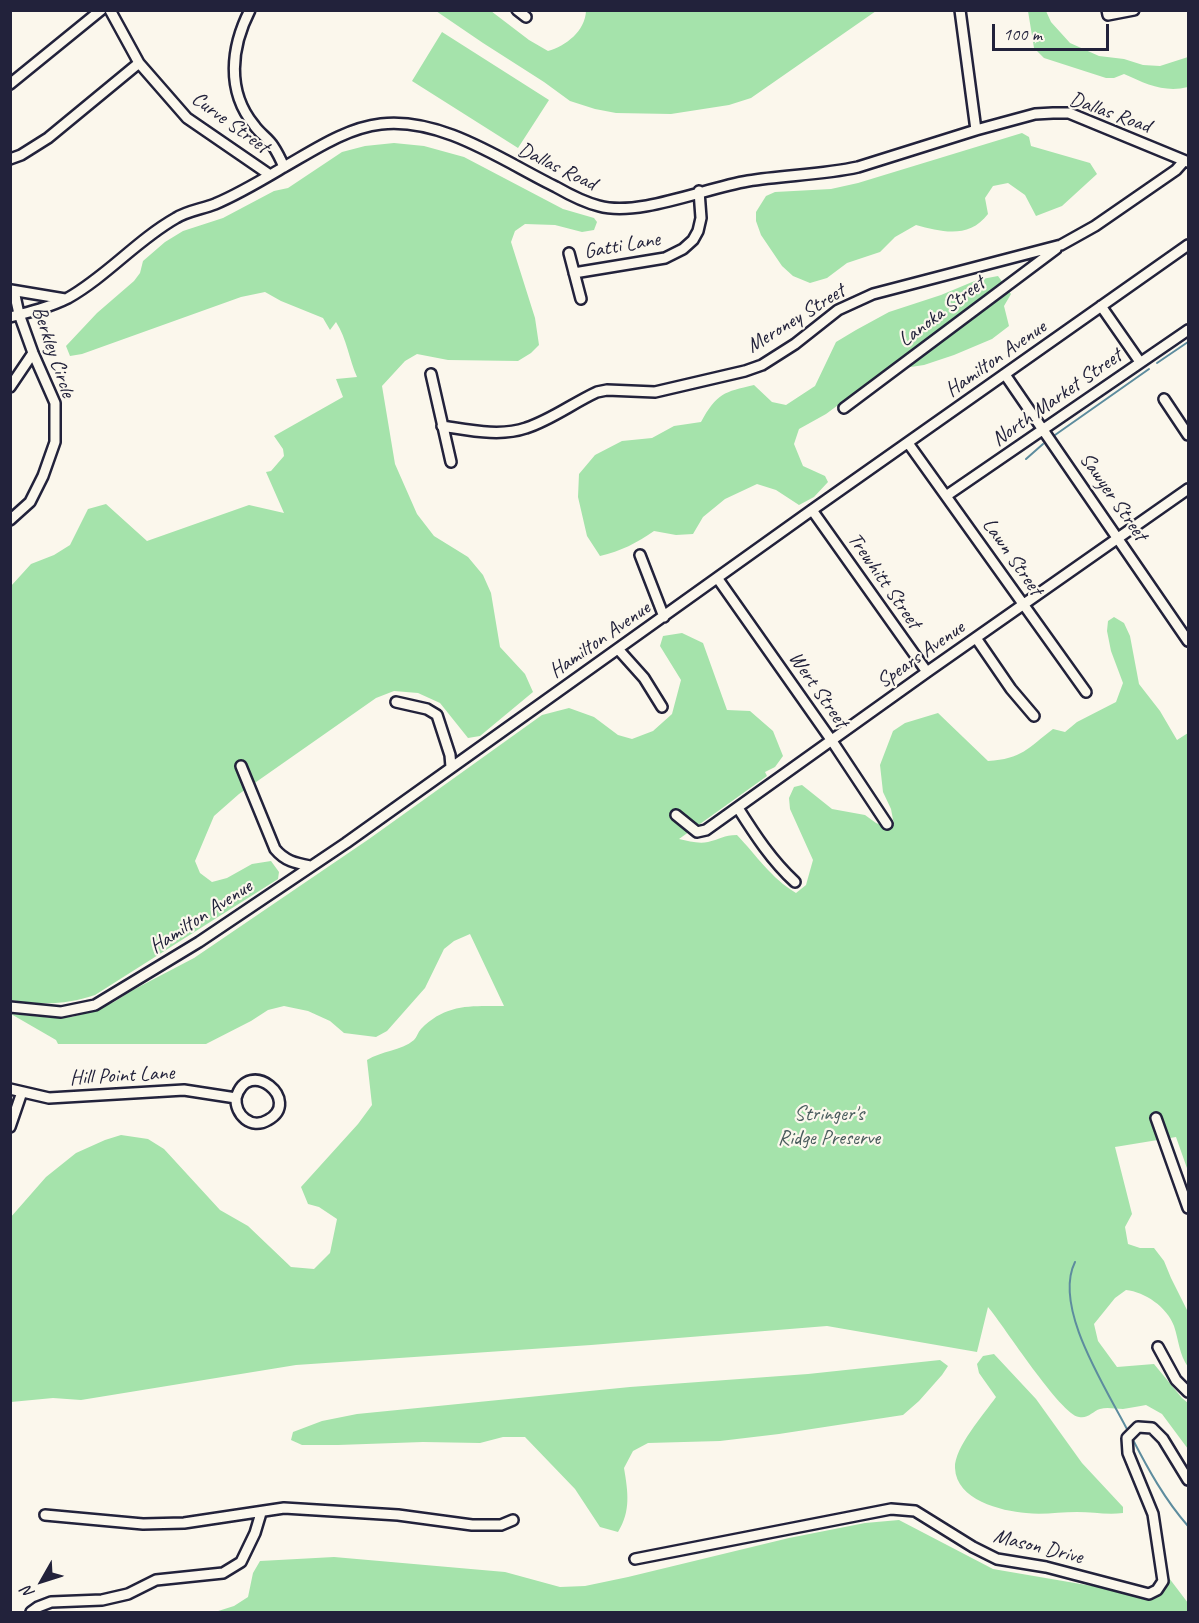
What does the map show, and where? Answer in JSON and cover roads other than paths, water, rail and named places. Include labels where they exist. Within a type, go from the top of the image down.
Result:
[{"type":"street","points":[[10,84],[101,10]]},
{"type":"street","name":"Curve Street","points":[[110,10],[139,63],[187,118],[270,175]]},
{"type":"street","points":[[250,10],[240,30],[234,51],[233,67],[236,86],[241,107],[253,125],[273,146],[284,167]]},
{"type":"street","points":[[517,10],[526,17]]},
{"type":"street","points":[[960,10],[976,130]]},
{"type":"street","points":[[1108,13],[1134,10]]},
{"type":"street","points":[[10,159],[21,155],[48,138],[139,63]]},
{"type":"street","name":"Dallas Road","points":[[15,316],[65,299],[101,275],[177,217],[215,204],[314,150],[358,129],[380,124],[409,123],[432,128],[460,138],[579,200],[600,207],[619,209],[634,208],[749,180],[838,171],[1035,114],[1069,113],[1186,161]]},
{"type":"street","name":"Meroney Street","points":[[442,426],[484,432],[525,428],[597,392],[607,390],[655,392],[762,365],[795,344],[838,310],[873,294],[1061,245],[1095,226],[1186,161]]},
{"type":"street","name":"Gatti Lane","points":[[574,273],[665,258],[683,249],[693,240],[698,231],[701,218],[699,191]]},
{"type":"street","name":"Lanoka Street","points":[[844,408],[1061,245]]},
{"type":"street","name":"Hamilton Avenue","points":[[10,1007],[54,1012],[95,1005],[199,942],[346,843],[1188,245]]},
{"type":"street","name":"Gatti Lane","points":[[569,253],[581,300]]},
{"type":"street","points":[[12,290],[65,299]]},
{"type":"street","name":"Berkley Circle","points":[[10,520],[30,502],[43,476],[55,442],[55,403],[15,316],[12,290]]},
{"type":"street","points":[[1101,306],[1140,362]]},
{"type":"street","name":"North Market Street","points":[[946,496],[1188,330]]},
{"type":"street","points":[[10,387],[33,353]]},
{"type":"street","points":[[431,374],[451,462]]},
{"type":"street","name":"Sawyer Street","points":[[1006,376],[1120,538],[1188,641]]},
{"type":"street","points":[[1164,399],[1188,435]]},
{"type":"street","name":"Lawn Street","points":[[908,443],[1086,692]]},
{"type":"street","name":"Spears Avenue","points":[[676,814],[697,832],[706,830],[1188,489]]},
{"type":"street","name":"Trewhitt Street","points":[[812,510],[927,672]]},
{"type":"street","points":[[640,555],[664,616]]},
{"type":"street","name":"Wert Street","points":[[718,579],[832,741],[887,824]]},
{"type":"street","points":[[976,638],[1011,689],[1034,716]]},
{"type":"street","points":[[618,649],[644,678],[662,707]]},
{"type":"street","points":[[396,702],[427,709],[437,715],[450,755],[451,767]]},
{"type":"street","points":[[241,766],[275,849],[290,862],[310,866]]},
{"type":"street","points":[[738,808],[780,868],[795,882]]},
{"type":"street","points":[[261,1081],[275,1090],[278,1106],[271,1118],[255,1123],[247,1121],[240,1115],[236,1107],[236,1098],[240,1088],[247,1083],[261,1081]]},
{"type":"street","name":"Hill Point Lane","points":[[10,1089],[49,1098],[184,1090],[236,1098]]},
{"type":"street","points":[[10,1127],[22,1092]]},
{"type":"street","points":[[1156,1118],[1188,1208]]},
{"type":"street","points":[[1158,1347],[1176,1380],[1188,1392]]},
{"type":"street","name":"Mason Drive","points":[[635,1559],[891,1509],[915,1511],[973,1547],[998,1559],[1046,1567],[1149,1594],[1157,1590],[1163,1581],[1153,1514],[1128,1453],[1126,1437],[1138,1427],[1152,1428],[1163,1439],[1188,1480]]},
{"type":"street","points":[[45,1515],[143,1524],[184,1523],[285,1508],[398,1515],[472,1525],[501,1525],[513,1520]]},
{"type":"street","points":[[31,1612],[38,1606],[51,1602],[102,1600],[128,1594],[156,1580],[223,1573],[241,1562],[255,1533],[261,1513]]},
{"type":"waterway","points":[[1157,363],[1188,342]]},
{"type":"waterway","points":[[1055,435],[1149,369]]},
{"type":"waterway","points":[[1026,459],[1043,444]]},
{"type":"waterway","points":[[1075,1262],[1070,1281],[1071,1302],[1076,1325],[1097,1373],[1129,1433]]},
{"type":"waterway","points":[[1132,1438],[1164,1495],[1188,1526]]},
{"type":"park label","name":"Stringer's Ridge Preserve","points":[[829,1126]]}]
